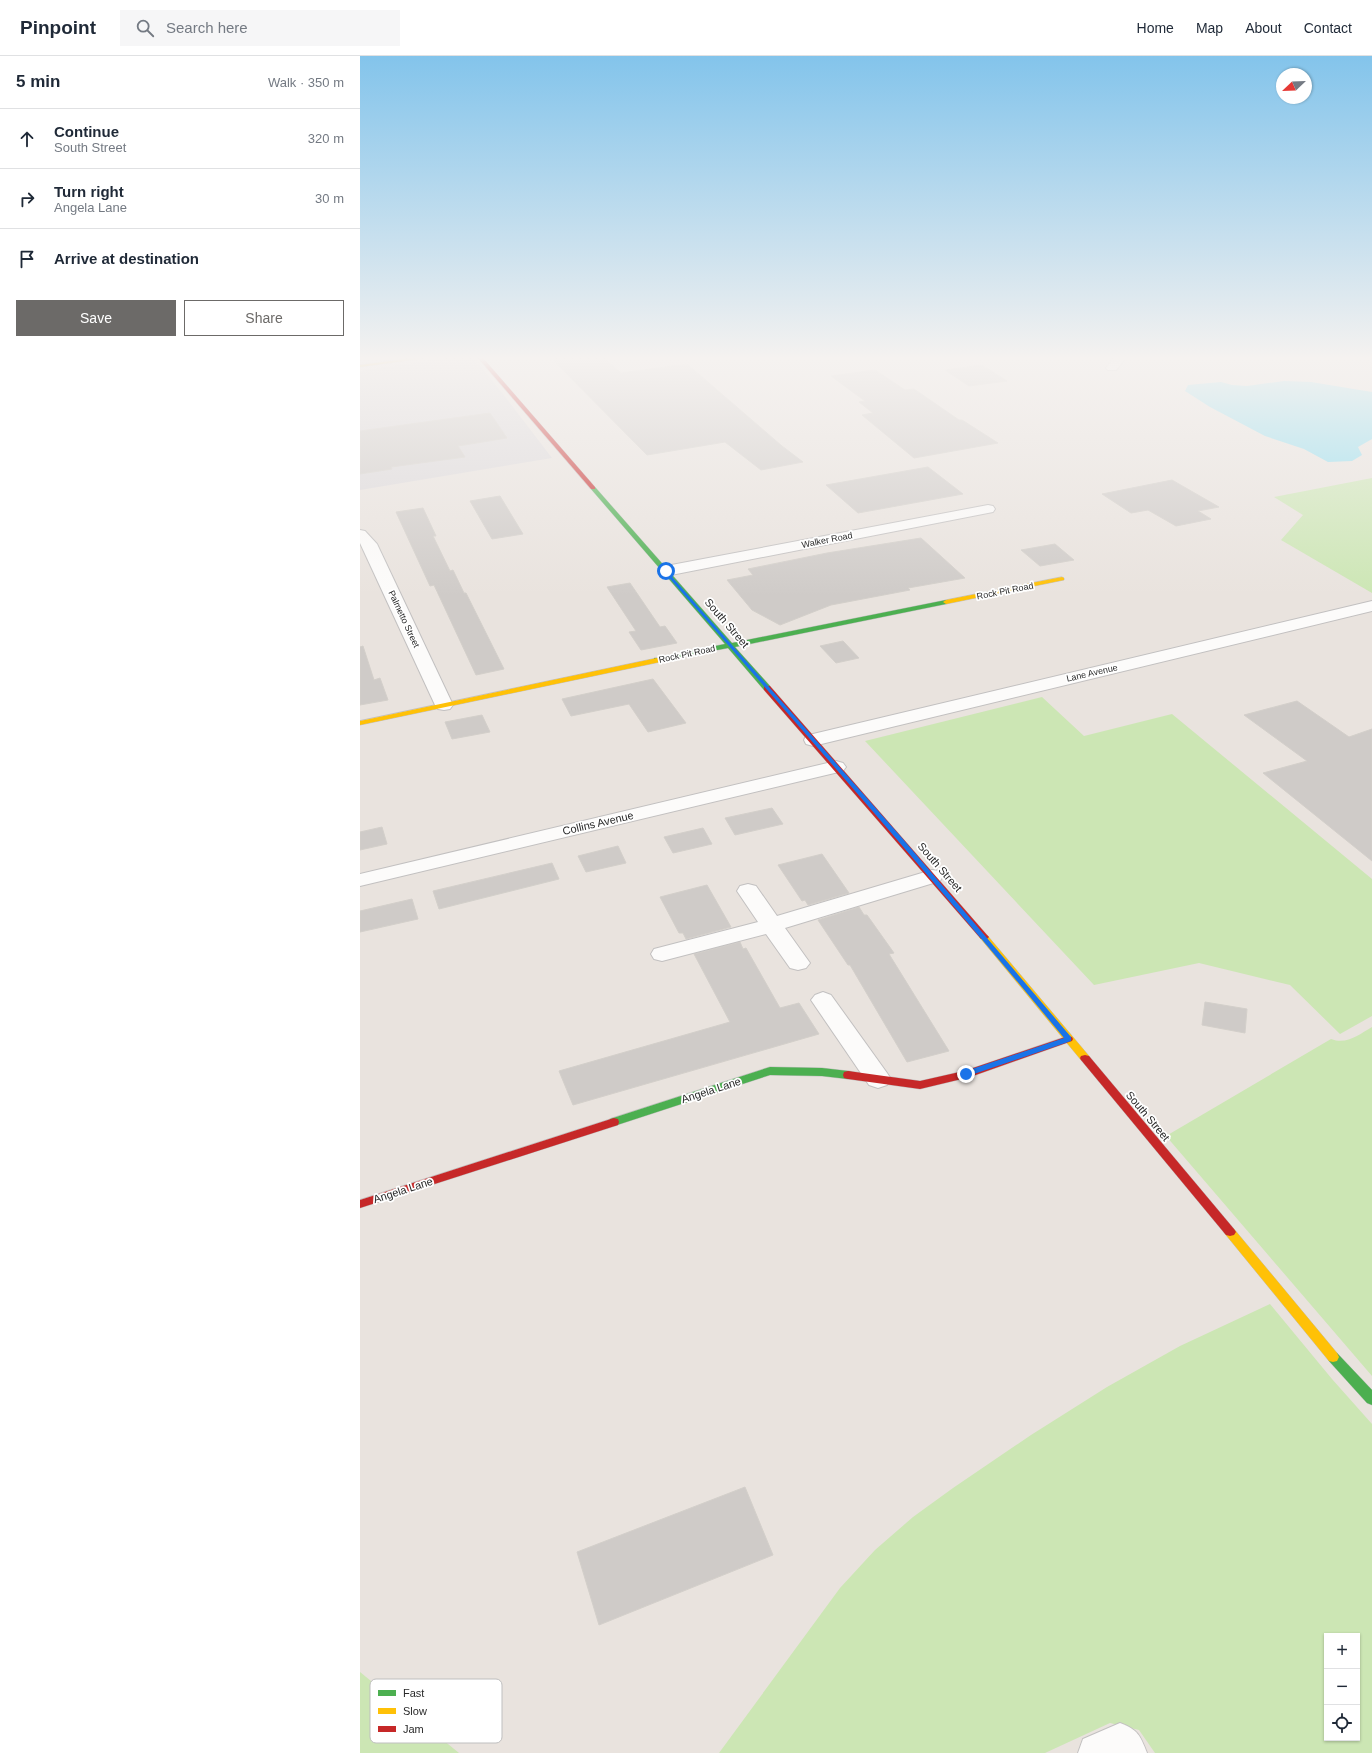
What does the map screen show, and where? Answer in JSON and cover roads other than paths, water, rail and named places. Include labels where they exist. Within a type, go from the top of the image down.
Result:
[{"type":"main road","name":"South Street","points":[[549,437],[932,876],[1336,1360],[1372,1399]]},
{"type":"main road","name":"Rock Pit Road","points":[[360,723],[730,645],[1062,579]]},
{"type":"main road","name":"Angela Lane","points":[[361,1204],[770,1070],[822,1072],[920,1085],[966,1074],[1068,1039]]},
{"type":"street","name":"Walker Road","points":[[666,571],[988,510]]},
{"type":"street","name":"Palmetto Street","points":[[360,534],[369,544],[444,705]]},
{"type":"street","name":"Lane Avenue","points":[[813,740],[1372,606]]},
{"type":"street","name":"Collins Avenue","points":[[360,880],[836,767]]},
{"type":"street","points":[[662,954],[772,925],[932,876]]},
{"type":"street","points":[[748,891],[798,963]]},
{"type":"street","points":[[824,1000],[878,1079]]},
{"type":"street","points":[[1097,1753],[1120,1742],[1128,1753]]},
{"type":"water","points":[[1269,437],[1372,437],[1372,439],[1358,447],[1362,455],[1352,461],[1328,462],[1304,449]]}]
